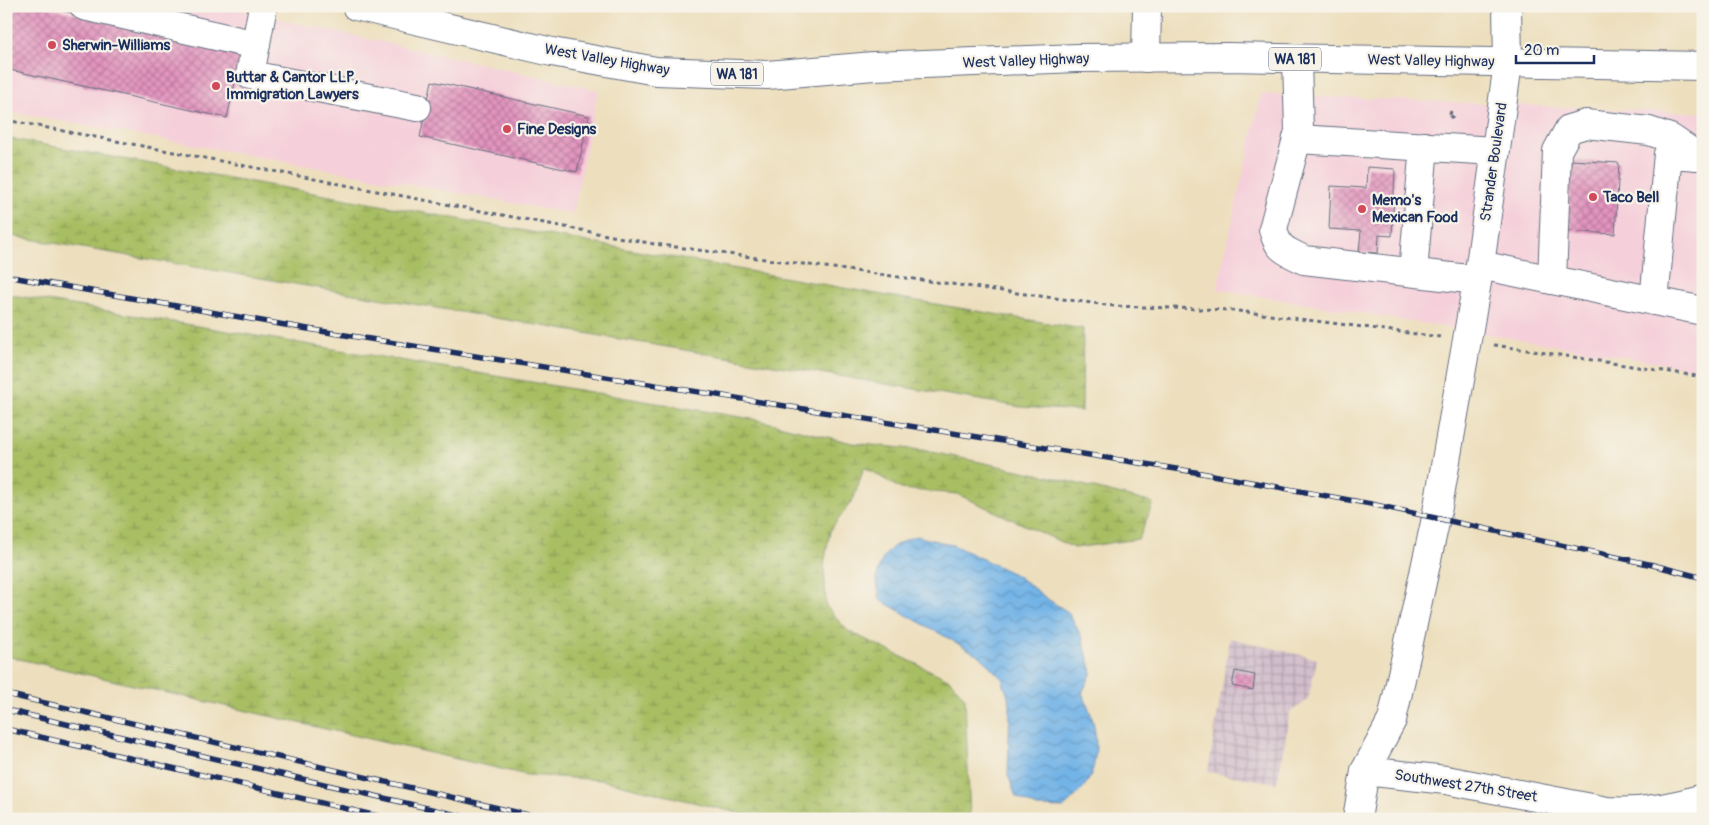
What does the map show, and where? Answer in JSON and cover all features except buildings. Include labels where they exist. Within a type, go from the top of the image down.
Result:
[{"type":"main road","points":[[84,6],[256,45]]},
{"type":"main road","points":[[263,6],[250,75],[418,106]]},
{"type":"main road","name":"West Valley Highway","points":[[356,6],[552,52],[656,71],[767,74],[874,66],[1077,58],[1298,59],[1703,66]]},
{"type":"main road","points":[[1146,58],[1147,6]]},
{"type":"main road","name":"Strander Boulevard","points":[[1365,771],[1392,720],[1436,518],[1479,272],[1508,63],[1507,6]]},
{"type":"main road","points":[[1298,59],[1299,131],[1273,229],[1276,242],[1286,250],[1304,260],[1413,272],[1479,272],[1552,280],[1703,311]]},
{"type":"main road","points":[[1552,280],[1557,151],[1569,129],[1586,124],[1649,131],[1670,138],[1700,156]]},
{"type":"main road","points":[[1297,139],[1495,151]]},
{"type":"main road","points":[[1413,272],[1424,146]]},
{"type":"main road","points":[[1654,301],[1668,154],[1700,156]]},
{"type":"main road","points":[[1357,819],[1365,771]]},
{"type":"main road","name":"Southwest 27th Street","points":[[1365,771],[1446,780],[1607,811],[1652,810],[1703,798]]},
{"type":"path","points":[[1451,111],[1450,118],[1456,115]]},
{"type":"path","points":[[6,120],[654,244],[1114,306],[1230,310],[1469,329],[1703,377]]},
{"type":"shaded area","points":[[6,6],[220,6],[598,90],[573,214],[6,111]]},
{"type":"shaded area","points":[[1261,94],[1703,113],[1703,370],[1217,289]]},
{"type":"shaded area","points":[[1230,638],[1317,659],[1308,700],[1290,712],[1277,783],[1208,772]]},
{"type":"green space","points":[[6,138],[1083,329],[1082,411],[1021,407],[6,235]]},
{"type":"green space","points":[[6,294],[758,420],[852,443],[922,450],[1047,476],[1153,503],[1139,539],[1074,548],[957,494],[901,489],[864,467],[854,498],[830,531],[824,565],[826,606],[848,631],[950,680],[965,698],[970,819],[763,819],[602,780],[527,775],[6,656]]},
{"type":"water","points":[[916,536],[953,545],[1016,575],[1068,612],[1082,637],[1092,672],[1082,693],[1093,722],[1096,751],[1092,772],[1088,781],[1063,808],[1037,807],[1016,797],[1008,775],[1010,703],[1002,679],[980,656],[880,600],[877,579],[882,561],[895,545]]},
{"type":"railway","points":[[6,276],[308,329],[1201,473],[1371,504],[1653,565],[1703,578]]},
{"type":"railway","points":[[6,694],[546,819]]},
{"type":"railway","points":[[6,710],[474,819]]},
{"type":"railway","points":[[6,729],[390,819]]},
{"type":"place","name":"Sherwin-Williams","points":[[52,45]]},
{"type":"place","name":"Buttar & Cantor LLP, Immigration Lawyers","points":[[216,86]]},
{"type":"place","name":"Fine Designs","points":[[507,129]]},
{"type":"place","name":"Taco Bell","points":[[1593,197]]},
{"type":"place","name":"Memo's Mexican Food","points":[[1362,209]]}]
